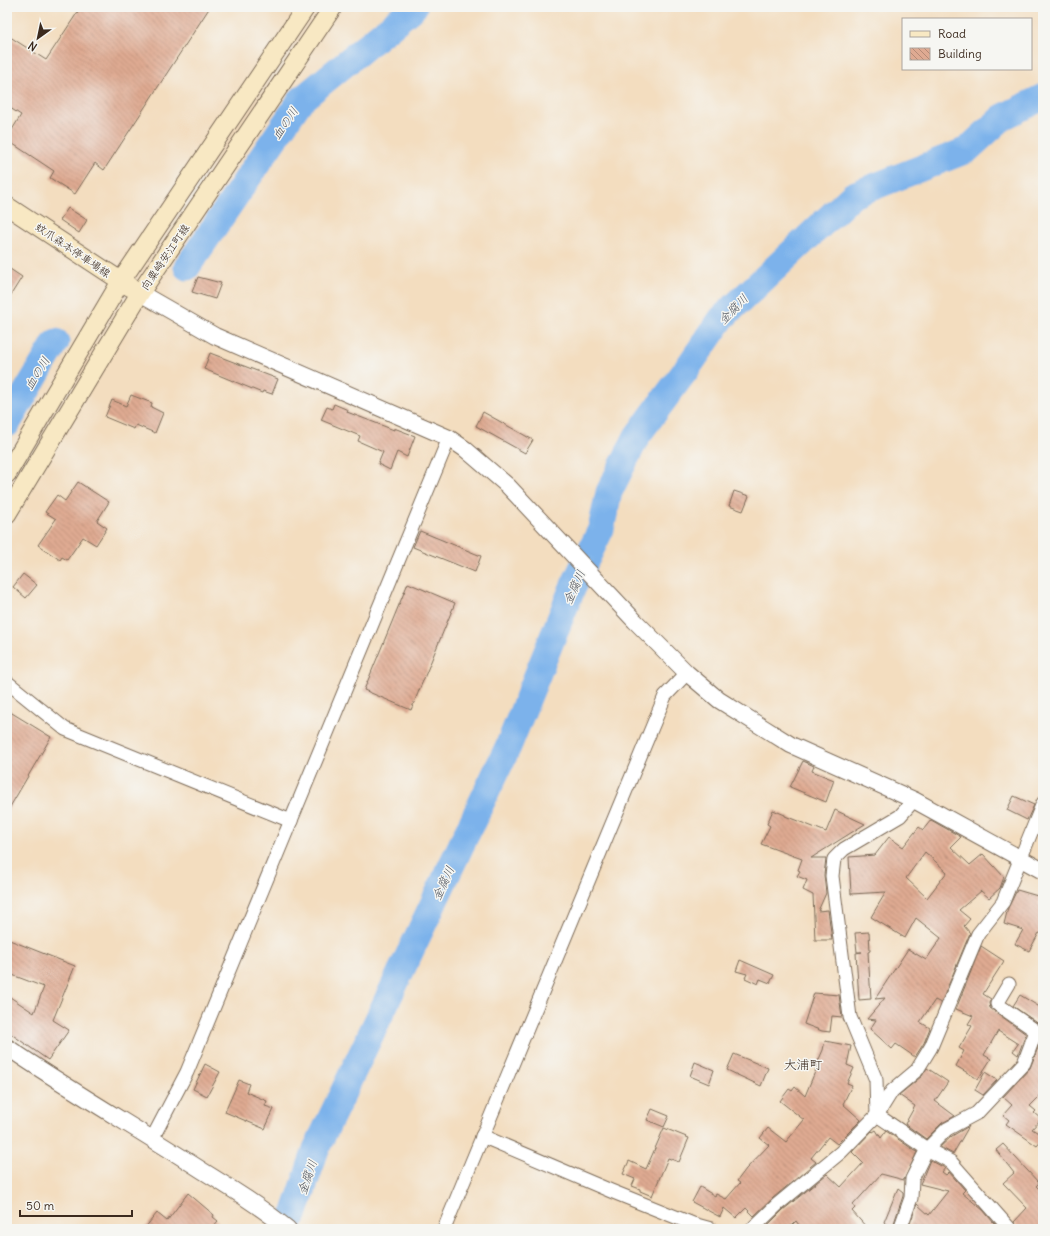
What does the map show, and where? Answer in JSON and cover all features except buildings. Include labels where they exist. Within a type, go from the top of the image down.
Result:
[{"type":"main road","points":[[7,474],[120,281],[306,7]]},
{"type":"main road","name":"向粟崎安江町線","points":[[7,514],[140,293],[333,7]]},
{"type":"main road","name":"蚊爪森本停車場線","points":[[7,206],[140,293]]},
{"type":"street","points":[[140,293],[215,336],[449,438],[465,449],[508,486],[687,673],[719,700],[791,745],[914,800],[1043,871]]},
{"type":"street","points":[[152,1139],[187,1072],[449,438]]},
{"type":"street","points":[[444,1229],[665,696],[687,673]]},
{"type":"street","points":[[7,682],[65,729],[291,821]]},
{"type":"street","points":[[877,1115],[876,1080],[850,1017],[832,876],[834,859],[844,850],[900,816],[914,800]]},
{"type":"street","points":[[752,1229],[778,1204],[840,1152],[877,1115],[892,1091],[917,1070],[931,1048],[978,934],[1003,902],[1043,803]]},
{"type":"street","points":[[900,1229],[911,1198],[912,1178],[926,1149],[947,1129],[977,1113],[1024,1063],[1036,1031],[997,1004],[1009,984]]},
{"type":"street","points":[[7,1047],[48,1075],[264,1210],[288,1229]]},
{"type":"street","points":[[877,1115],[926,1149],[951,1162],[1010,1229]]},
{"type":"street","points":[[482,1136],[692,1224],[711,1229]]},
{"type":"waterway","name":"血の川","points":[[187,267],[301,100],[414,7]]},
{"type":"waterway","name":"金腐川","points":[[284,1229],[294,1215],[316,1149],[508,747],[573,587],[601,529],[609,492],[637,436],[722,318],[853,195],[967,150],[1003,117],[1043,97]]},
{"type":"waterway","name":"血の川","points":[[7,424],[56,342]]},
{"type":"district","name":"大浦町","points":[[803,1064]]}]
